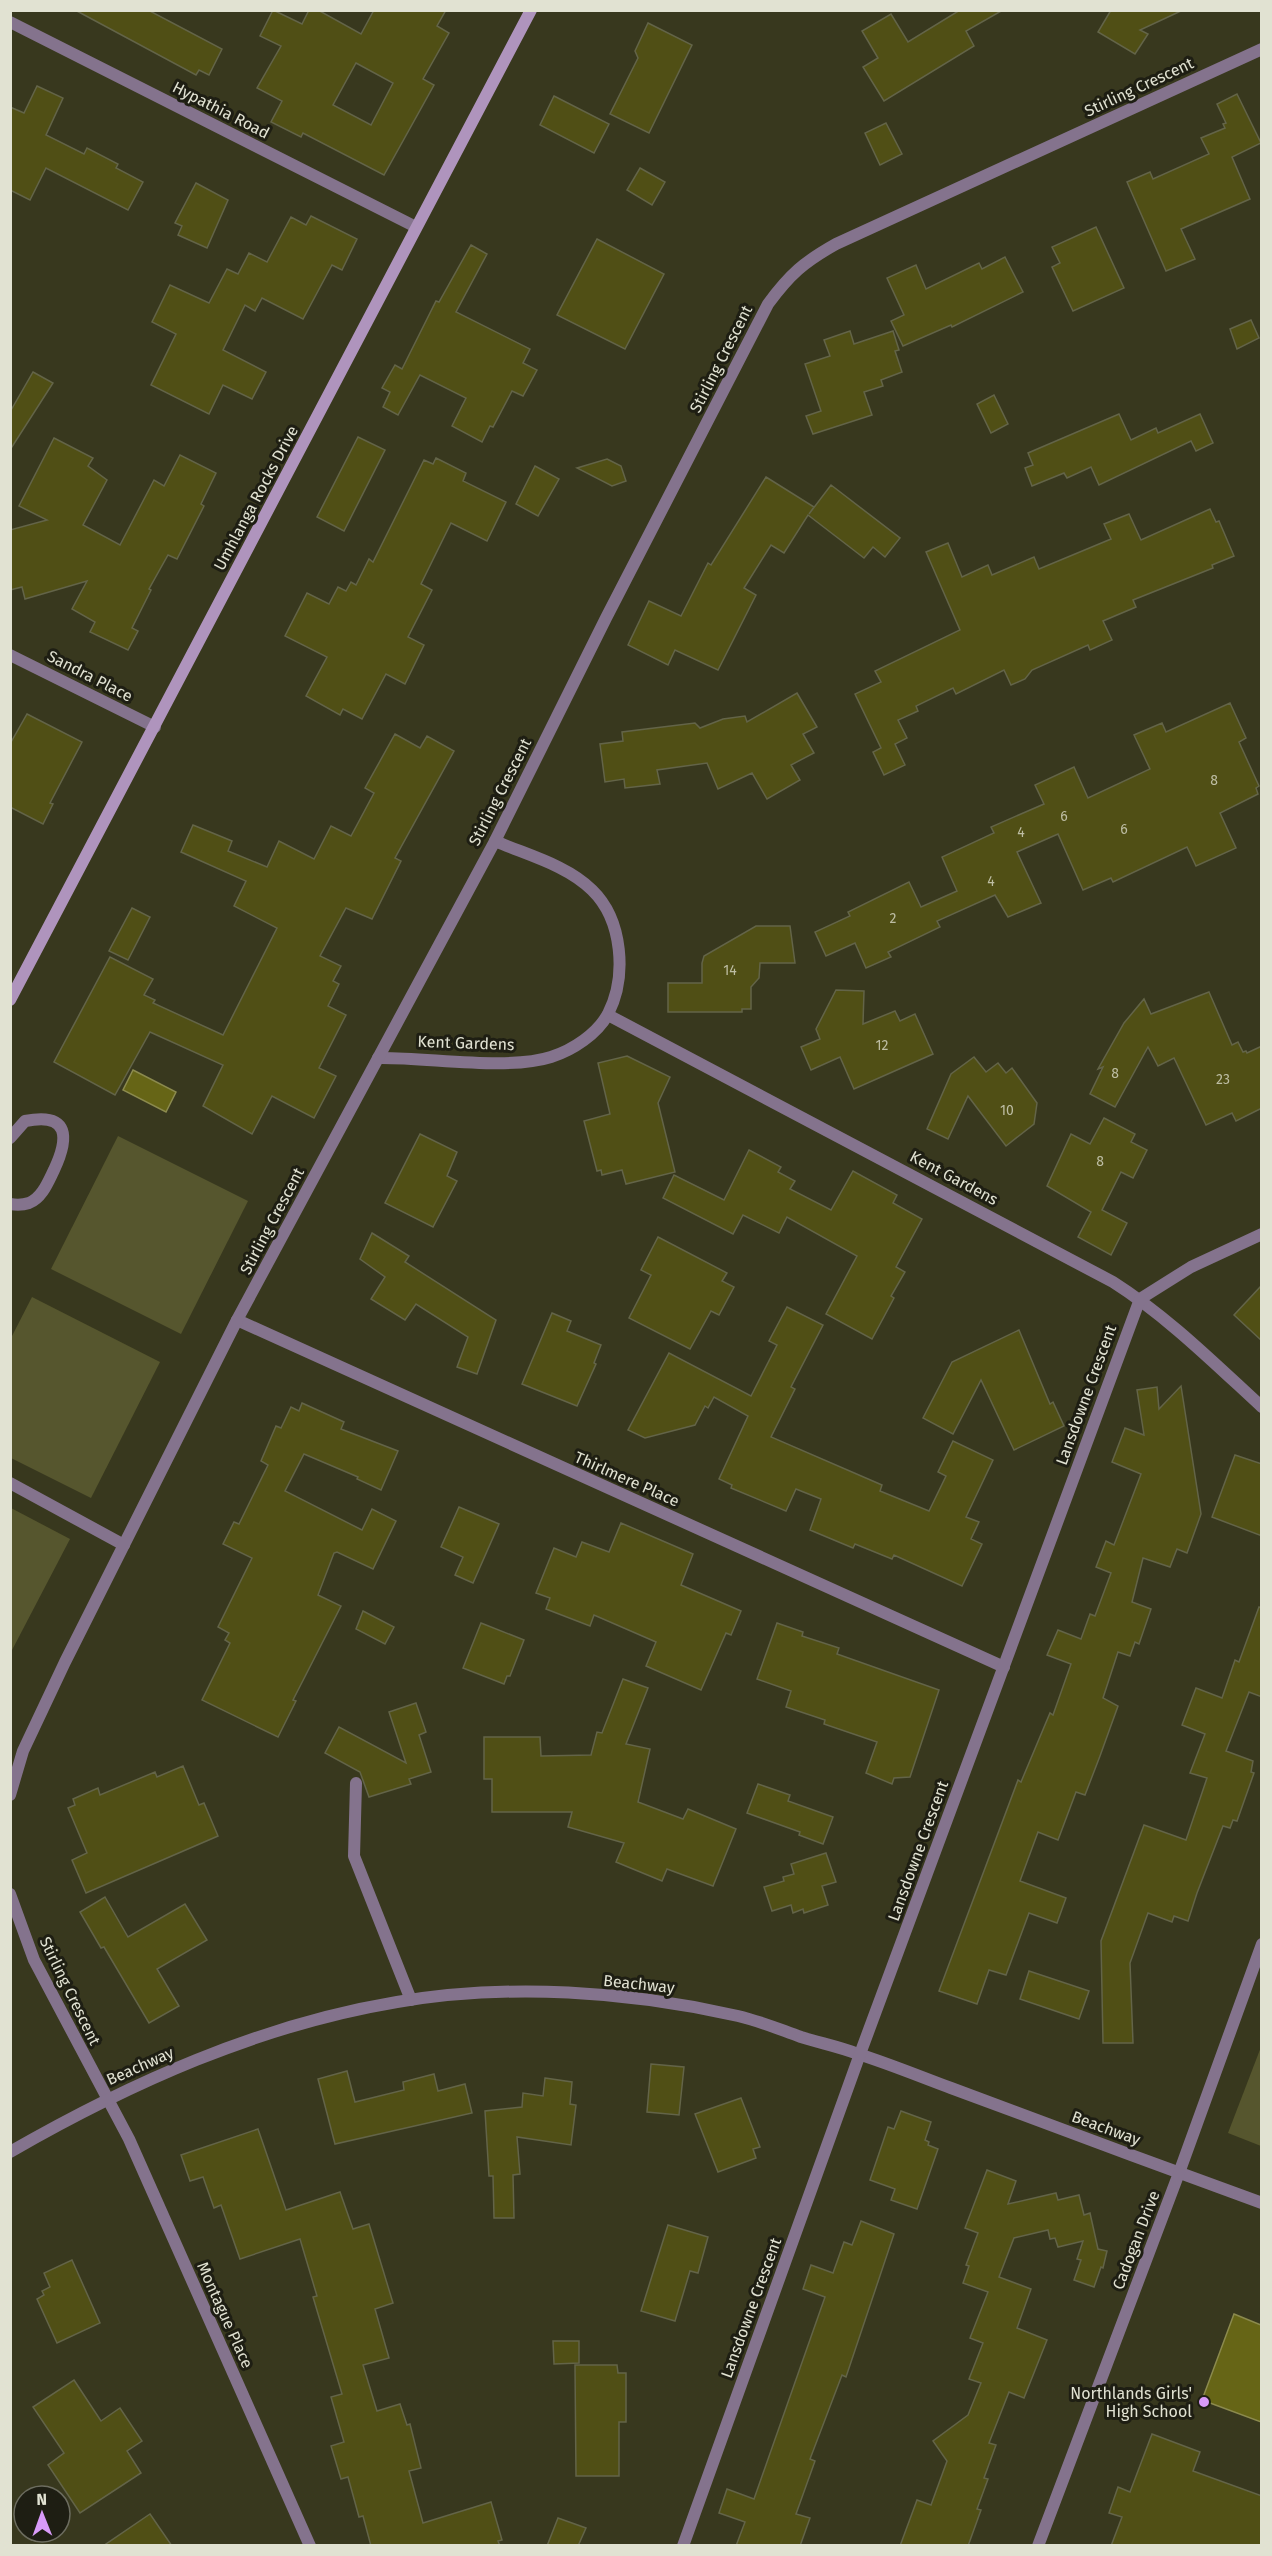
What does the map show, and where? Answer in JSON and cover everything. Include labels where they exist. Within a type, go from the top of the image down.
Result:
[{"type":"main road","name":"Umhlanga Rocks Drive","points":[[10,1000],[15,982],[155,727],[531,10]]},
{"type":"street","name":"Hypathia Road","points":[[10,22],[416,227]]},
{"type":"street","name":"Stirling Crescent","points":[[10,1795],[23,1751],[237,1320],[495,841],[606,618],[763,314],[787,279],[807,261],[836,244],[1262,49]]},
{"type":"street","name":"Sandra Place","points":[[10,655],[155,727]]},
{"type":"street","name":"Kent Gardens","points":[[378,1058],[516,1063],[551,1057],[582,1043],[608,1015],[618,986],[620,953],[613,926],[593,890],[565,870],[495,841]]},
{"type":"street","name":"Kent Gardens","points":[[608,1015],[1056,1250],[1140,1299],[1179,1331],[1262,1407]]},
{"type":"street","points":[[10,1138],[25,1121],[46,1118],[60,1127],[64,1136],[64,1147],[40,1195],[30,1203],[10,1204]]},
{"type":"street","points":[[1140,1299],[1191,1266],[1262,1234]]},
{"type":"street","name":"Lansdowne Crescent","points":[[683,2546],[860,2054],[1140,1299]]},
{"type":"street","name":"Thirlmere Place","points":[[237,1320],[1004,1667]]},
{"type":"street","points":[[10,1483],[124,1545]]},
{"type":"street","points":[[356,1783],[354,1856],[411,2000]]},
{"type":"street","name":"Stirling Crescent","points":[[10,1894],[34,1960],[108,2098]]},
{"type":"street","name":"Cadogan Drive","points":[[1038,2546],[1179,2173],[1262,1944]]},
{"type":"street","name":"Beachway","points":[[10,2152],[108,2098],[177,2067],[262,2036],[326,2017],[411,2000],[469,1993],[535,1993],[632,1999],[694,2007],[743,2017],[860,2054],[1262,2203]]},
{"type":"street","name":"Montague Place","points":[[108,2098],[138,2160],[310,2546]]},
{"type":"shaded area","points":[[133,1070],[176,1092],[166,1112],[123,1090]]},
{"type":"shaded area","points":[[118,1136],[248,1201],[181,1334],[51,1269]]},
{"type":"shaded area","points":[[32,1297],[160,1362],[91,1498],[11,1458],[11,1338]]},
{"type":"shaded area","points":[[11,1508],[70,1539],[11,1652]]},
{"type":"shaded area","points":[[1261,2047],[1262,2146],[1228,2133]]},
{"type":"shaded area","points":[[1234,2314],[1261,2325],[1261,2422],[1202,2400]]},
{"type":"building","points":[[75,10],[148,10],[222,49],[209,75],[199,70],[196,75]]},
{"type":"building","points":[[273,10],[302,24],[309,10],[318,10],[361,34],[374,10],[446,10],[437,26],[449,33],[423,79],[434,85],[384,175],[303,133],[301,137],[271,122],[282,101],[257,88],[281,46],[260,36]],"holes":[[[356,63],[393,83],[371,125],[333,105]]]},
{"type":"building","points":[[960,10],[1003,10],[966,31],[974,46],[884,101],[863,67],[878,58],[862,31],[891,14],[908,42]]},
{"type":"building","points":[[1111,10],[1183,10],[1140,30],[1148,34],[1135,54],[1098,32]]},
{"type":"building","points":[[648,23],[692,45],[649,133],[610,114],[638,58],[635,51]]},
{"type":"building","points":[[37,86],[63,98],[46,135],[84,154],[87,148],[118,164],[116,168],[143,182],[128,210],[46,168],[30,200],[10,190],[10,107],[24,113]]},
{"type":"building","points":[[1237,94],[1261,143],[1232,157],[1250,199],[1181,229],[1195,259],[1166,271],[1127,182],[1150,172],[1153,179],[1209,154],[1201,138],[1225,128],[1223,124],[1226,123],[1217,104]]},
{"type":"building","points":[[554,96],[609,124],[594,153],[540,125]]},
{"type":"building","points":[[886,123],[902,154],[880,165],[865,133]]},
{"type":"building","points":[[640,168],[665,182],[652,205],[627,190]]},
{"type":"building","points":[[196,183],[228,200],[207,248],[178,235],[182,226],[175,223]]},
{"type":"building","points":[[311,216],[357,239],[342,270],[332,265],[303,319],[262,298],[255,311],[245,305],[223,350],[266,372],[252,399],[223,385],[209,414],[151,385],[176,334],[152,322],[170,285],[209,303],[227,269],[238,274],[249,253],[267,262],[291,217],[306,225]]},
{"type":"building","points":[[1096,227],[1124,288],[1073,311],[1052,267],[1060,263],[1052,247]]},
{"type":"building","points":[[597,239],[664,274],[625,349],[557,315]]},
{"type":"building","points":[[471,245],[487,254],[456,312],[530,349],[523,363],[537,370],[523,396],[512,391],[493,427],[490,426],[482,442],[452,426],[466,398],[420,375],[398,415],[383,407],[390,392],[382,388],[395,365],[402,369],[436,301],[439,302]]},
{"type":"building","points":[[1005,257],[1023,292],[952,327],[951,325],[903,346],[891,321],[904,315],[887,278],[916,265],[926,289],[979,263],[982,269]]},
{"type":"building","points":[[1251,320],[1259,338],[1237,349],[1230,329]]},
{"type":"building","points":[[850,331],[854,344],[893,331],[899,350],[895,351],[902,372],[881,380],[883,386],[864,392],[872,415],[813,434],[806,416],[821,411],[805,364],[830,356],[824,340]]},
{"type":"building","points":[[33,372],[53,383],[10,450],[10,412]]},
{"type":"building","points":[[994,395],[1008,424],[991,433],[977,404]]},
{"type":"building","points":[[1119,414],[1131,440],[1156,428],[1158,433],[1200,414],[1213,443],[1196,451],[1191,441],[1099,485],[1091,467],[1067,478],[1064,473],[1032,486],[1025,468],[1033,465],[1028,453]]},
{"type":"building","points":[[358,437],[385,450],[344,531],[317,517]]},
{"type":"building","points":[[54,438],[93,458],[88,466],[107,480],[83,525],[120,545],[154,480],[164,486],[180,455],[216,473],[201,504],[204,506],[177,559],[168,555],[149,589],[151,590],[132,628],[138,631],[128,650],[90,632],[95,622],[72,609],[87,581],[25,599],[22,587],[10,590],[10,530],[47,520],[19,506]]},
{"type":"building","points":[[436,458],[466,473],[463,481],[506,502],[487,541],[451,523],[421,584],[432,590],[408,637],[424,645],[405,684],[386,674],[362,719],[343,709],[340,715],[306,696],[327,657],[285,636],[307,593],[329,604],[338,587],[346,591],[351,582],[356,585],[369,559],[373,562],[424,460],[433,464]]},
{"type":"building","points":[[607,459],[621,466],[626,481],[612,486],[577,468]]},
{"type":"building","points":[[535,466],[559,479],[538,516],[516,504]]},
{"type":"building","points":[[766,477],[814,507],[809,514],[831,485],[900,538],[885,557],[873,547],[864,558],[808,515],[784,553],[771,545],[744,588],[756,595],[718,670],[675,650],[668,665],[628,645],[649,601],[681,616],[708,563],[711,565]]},
{"type":"building","points":[[1210,509],[1216,522],[1219,521],[1234,556],[1212,565],[1213,568],[1133,600],[1136,607],[1103,621],[1112,640],[1090,650],[1088,645],[1032,670],[1025,679],[1011,685],[1004,670],[956,694],[953,688],[916,706],[918,711],[898,720],[907,738],[895,744],[905,765],[884,775],[873,752],[881,748],[855,694],[881,682],[875,671],[960,630],[926,552],[948,543],[962,577],[988,565],[992,575],[1034,557],[1039,569],[1111,539],[1104,524],[1129,514],[1141,540]]},
{"type":"building","points":[[797,693],[817,727],[803,734],[814,753],[791,765],[800,780],[767,799],[752,773],[718,789],[707,763],[657,770],[660,784],[625,788],[624,779],[605,782],[600,744],[623,741],[622,732],[695,723],[700,728],[723,719],[745,716],[747,722]]},
{"type":"building","points":[[1230,703],[1246,738],[1239,742],[1259,786],[1256,788],[1258,794],[1220,813],[1236,848],[1196,866],[1187,847],[1113,882],[1111,878],[1083,890],[1058,834],[1017,852],[1041,903],[1008,917],[995,895],[937,921],[940,927],[888,952],[891,957],[866,968],[855,943],[826,956],[815,932],[850,916],[848,912],[909,882],[921,907],[957,891],[942,857],[994,833],[991,827],[1044,804],[1035,785],[1074,767],[1088,798],[1150,769],[1134,735],[1162,723],[1166,732]]},
{"type":"building","points":[[27,714],[82,742],[50,803],[53,804],[43,824],[10,807],[10,744]]},
{"type":"building","points":[[395,734],[420,748],[427,736],[454,751],[395,858],[401,861],[372,919],[346,908],[320,956],[341,966],[333,981],[339,984],[328,1006],[346,1015],[319,1068],[336,1076],[314,1118],[272,1096],[252,1134],[203,1106],[223,1065],[150,1032],[115,1095],[54,1062],[110,957],[153,979],[144,995],[155,1000],[153,1003],[223,1035],[277,928],[234,906],[246,881],[181,852],[193,825],[232,841],[228,851],[267,867],[279,841],[314,859],[331,826],[351,836],[374,793],[365,788]]},
{"type":"building","points":[[132,908],[150,917],[128,960],[109,951]]},
{"type":"building","points":[[756,926],[790,926],[795,963],[760,963],[759,978],[751,987],[751,1009],[742,1009],[742,1012],[668,1012],[668,983],[702,983],[704,956]]},
{"type":"building","points":[[836,990],[864,991],[863,1024],[895,1011],[900,1021],[915,1014],[933,1054],[854,1089],[840,1057],[811,1070],[801,1047],[820,1039],[816,1029]]},
{"type":"building","points":[[1209,992],[1232,1045],[1238,1042],[1243,1052],[1247,1053],[1262,1046],[1262,1108],[1236,1121],[1232,1113],[1206,1125],[1174,1058],[1158,1066],[1148,1047],[1115,1107],[1090,1094],[1103,1067],[1098,1069],[1124,1023],[1144,999],[1151,1014]]},
{"type":"building","points":[[627,1056],[670,1077],[658,1103],[675,1172],[626,1184],[622,1170],[602,1175],[601,1170],[597,1171],[584,1121],[610,1114],[598,1063]]},
{"type":"building","points":[[974,1057],[986,1072],[998,1063],[1006,1073],[1012,1068],[1037,1103],[1034,1124],[1006,1146],[968,1096],[948,1139],[927,1129],[951,1074]]},
{"type":"building","points":[[1104,1118],[1135,1134],[1131,1142],[1147,1150],[1133,1178],[1121,1172],[1102,1210],[1127,1223],[1111,1255],[1078,1237],[1091,1212],[1047,1186],[1071,1134],[1090,1144]]},
{"type":"building","points":[[420,1134],[457,1152],[447,1176],[457,1181],[433,1227],[385,1203]]},
{"type":"building","points":[[749,1150],[781,1167],[778,1172],[795,1181],[790,1189],[831,1210],[853,1171],[897,1195],[893,1203],[922,1219],[896,1267],[905,1272],[891,1296],[894,1298],[872,1339],[826,1314],[857,1256],[787,1217],[779,1233],[743,1215],[733,1234],[663,1198],[674,1175],[724,1200]]},
{"type":"building","points":[[372,1233],[409,1256],[405,1262],[496,1320],[477,1374],[457,1367],[468,1337],[416,1304],[405,1320],[371,1299],[385,1277],[360,1259]]},
{"type":"building","points":[[658,1237],[727,1273],[722,1281],[734,1287],[719,1315],[711,1311],[690,1349],[629,1318],[651,1275],[641,1270]]},
{"type":"building","points":[[1262,1285],[1262,1341],[1234,1315]]},
{"type":"building","points":[[787,1307],[823,1325],[791,1387],[795,1389],[771,1437],[882,1485],[880,1491],[929,1511],[946,1476],[938,1472],[953,1441],[993,1460],[966,1517],[979,1522],[971,1539],[982,1544],[962,1586],[894,1555],[892,1559],[855,1544],[853,1548],[810,1530],[821,1499],[796,1489],[786,1511],[731,1488],[732,1485],[719,1479],[748,1416],[714,1397],[708,1408],[705,1406],[695,1425],[645,1438],[628,1430],[669,1353],[751,1396],[777,1345],[769,1341]]},
{"type":"building","points":[[552,1313],[571,1321],[567,1331],[601,1345],[594,1363],[596,1364],[577,1406],[522,1384]]},
{"type":"building","points":[[1019,1330],[1050,1404],[1053,1402],[1064,1426],[1014,1450],[981,1380],[953,1434],[923,1418],[952,1362]]},
{"type":"building","points":[[1181,1386],[1201,1514],[1187,1553],[1177,1549],[1170,1567],[1143,1558],[1132,1602],[1151,1609],[1139,1644],[1135,1642],[1130,1656],[1118,1652],[1103,1698],[1118,1706],[1100,1756],[1085,1795],[1076,1792],[1058,1840],[1038,1832],[1020,1881],[1066,1898],[1057,1923],[1029,1913],[1006,1975],[989,1970],[977,2004],[939,1991],[1018,1780],[1021,1782],[1050,1713],[1053,1715],[1071,1664],[1047,1655],[1058,1630],[1081,1639],[1090,1614],[1095,1616],[1111,1573],[1096,1567],[1106,1541],[1114,1545],[1141,1474],[1112,1462],[1125,1428],[1144,1435],[1137,1390],[1157,1387],[1159,1409]]},
{"type":"building","points":[[302,1403],[344,1422],[341,1429],[398,1451],[381,1490],[357,1479],[358,1477],[304,1454],[285,1491],[362,1530],[372,1509],[396,1521],[373,1569],[337,1552],[334,1553],[318,1595],[341,1606],[293,1700],[296,1701],[278,1737],[202,1700],[230,1643],[225,1640],[229,1633],[218,1627],[252,1558],[223,1544],[234,1522],[239,1524],[268,1465],[261,1461],[276,1426],[281,1428],[291,1407],[299,1411]]},
{"type":"building","points":[[1235,1455],[1262,1464],[1262,1536],[1212,1517]]},
{"type":"building","points":[[459,1507],[499,1524],[473,1583],[455,1575],[463,1557],[441,1547]]},
{"type":"building","points":[[621,1523],[693,1554],[681,1585],[741,1611],[731,1635],[726,1633],[701,1690],[646,1666],[656,1642],[594,1615],[590,1626],[546,1609],[550,1598],[536,1593],[554,1548],[576,1557],[582,1542],[609,1552]]},
{"type":"building","points":[[1259,1607],[1262,1608],[1262,1697],[1249,1692],[1226,1751],[1253,1761],[1251,1772],[1254,1773],[1237,1821],[1233,1820],[1230,1828],[1223,1826],[1188,1921],[1174,1916],[1172,1922],[1148,1913],[1130,1963],[1133,2043],[1103,2043],[1101,1941],[1144,1825],[1186,1840],[1207,1778],[1190,1773],[1205,1734],[1182,1725],[1196,1688],[1222,1698],[1235,1660],[1239,1662]]},
{"type":"building","points":[[363,1611],[394,1627],[385,1644],[356,1629]]},
{"type":"building","points":[[481,1623],[524,1640],[510,1676],[507,1676],[504,1684],[463,1668]]},
{"type":"building","points":[[777,1623],[803,1632],[802,1636],[839,1648],[837,1654],[939,1690],[910,1777],[894,1778],[892,1784],[866,1773],[877,1742],[824,1724],[825,1720],[786,1707],[791,1691],[757,1679]]},
{"type":"building","points":[[623,1679],[648,1688],[626,1744],[650,1749],[638,1802],[683,1819],[688,1809],[736,1829],[713,1886],[667,1869],[662,1881],[616,1862],[624,1843],[568,1827],[572,1812],[492,1812],[492,1779],[484,1779],[484,1737],[540,1737],[541,1756],[591,1755],[597,1732],[602,1733]]},
{"type":"building","points":[[416,1703],[426,1732],[419,1735],[431,1772],[409,1779],[411,1784],[369,1797],[360,1772],[325,1753],[339,1727],[406,1763],[389,1712]]},
{"type":"building","points":[[183,1766],[199,1805],[204,1803],[218,1836],[86,1893],[72,1860],[87,1853],[68,1808],[75,1805],[73,1799],[98,1788],[100,1795],[155,1772],[157,1777]]},
{"type":"building","points":[[758,1784],[790,1795],[788,1801],[833,1817],[823,1844],[799,1835],[800,1832],[747,1813]]},
{"type":"building","points":[[826,1853],[836,1882],[822,1886],[828,1905],[804,1913],[803,1909],[793,1913],[791,1905],[772,1911],[764,1887],[784,1881],[783,1877],[794,1874],[791,1864]]},
{"type":"building","points":[[105,1897],[128,1937],[185,1904],[207,1940],[157,1969],[179,2006],[149,2023],[104,1947],[101,1948],[80,1912]]},
{"type":"building","points":[[1029,1971],[1089,1991],[1079,2019],[1020,1999]]},
{"type":"building","points":[[651,2064],[684,2067],[679,2115],[647,2112]]},
{"type":"building","points":[[347,2071],[355,2102],[404,2090],[403,2082],[434,2074],[438,2091],[465,2084],[472,2113],[335,2144],[318,2079]]},
{"type":"building","points":[[545,2078],[572,2082],[570,2104],[576,2105],[571,2145],[517,2137],[520,2174],[513,2175],[514,2218],[494,2218],[493,2176],[489,2176],[485,2111],[522,2107],[523,2093],[543,2096]]},
{"type":"building","points":[[741,2098],[760,2147],[753,2149],[756,2158],[718,2172],[695,2114]]},
{"type":"building","points":[[901,2111],[931,2122],[925,2140],[929,2142],[928,2145],[938,2149],[917,2209],[891,2200],[895,2189],[870,2180],[888,2127],[894,2129]]},
{"type":"building","points":[[258,2129],[286,2210],[340,2192],[353,2229],[369,2224],[393,2303],[375,2309],[389,2358],[363,2365],[377,2411],[400,2404],[407,2425],[410,2424],[421,2468],[409,2471],[423,2523],[491,2502],[502,2540],[498,2541],[500,2546],[371,2546],[363,2516],[359,2517],[348,2477],[341,2479],[331,2446],[344,2442],[331,2397],[342,2394],[313,2297],[317,2296],[300,2239],[240,2259],[221,2205],[214,2208],[203,2177],[190,2181],[181,2155]]},
{"type":"building","points":[[987,2170],[1016,2181],[1008,2204],[1056,2193],[1058,2200],[1079,2195],[1084,2215],[1090,2213],[1098,2249],[1107,2251],[1103,2268],[1101,2267],[1094,2287],[1074,2280],[1081,2260],[1077,2259],[1083,2241],[1058,2247],[1055,2238],[1050,2239],[1048,2230],[1014,2238],[999,2277],[1031,2289],[1017,2328],[1047,2340],[1024,2398],[1009,2392],[989,2443],[996,2445],[984,2478],[988,2479],[977,2509],[981,2510],[968,2546],[900,2546],[917,2500],[931,2505],[947,2461],[933,2441],[968,2415],[981,2383],[969,2379],[983,2343],[970,2338],[988,2292],[963,2283],[969,2266],[966,2265],[978,2233],[965,2228]]},
{"type":"building","points":[[861,2221],[894,2234],[846,2377],[842,2375],[810,2459],[815,2461],[796,2514],[810,2518],[800,2546],[736,2546],[745,2522],[719,2513],[727,2489],[754,2499],[825,2297],[803,2289],[811,2265],[833,2273],[844,2242],[852,2245]]},
{"type":"building","points":[[668,2225],[708,2237],[698,2273],[690,2271],[675,2321],[641,2311]]},
{"type":"building","points":[[72,2260],[100,2323],[57,2343],[37,2299],[44,2295],[42,2291],[50,2287],[44,2273]]},
{"type":"building","points":[[553,2341],[579,2341],[579,2363],[554,2364]]},
{"type":"building","points":[[575,2365],[617,2365],[618,2373],[626,2373],[626,2422],[619,2422],[619,2476],[576,2476]]},
{"type":"building","points":[[74,2380],[101,2421],[120,2408],[142,2441],[127,2451],[141,2473],[80,2513],[72,2501],[72,2484],[61,2484],[48,2465],[64,2453],[33,2407]]},
{"type":"building","points":[[1152,2434],[1200,2452],[1193,2471],[1262,2496],[1262,2546],[1111,2546],[1122,2517],[1109,2513],[1118,2487],[1130,2492]]},
{"type":"building","points":[[150,2514],[172,2546],[103,2546]]},
{"type":"building","points":[[558,2518],[586,2528],[578,2546],[547,2546]]},
{"type":"place","name":"Northlands Girls' High School","points":[[1204,2402]]}]
